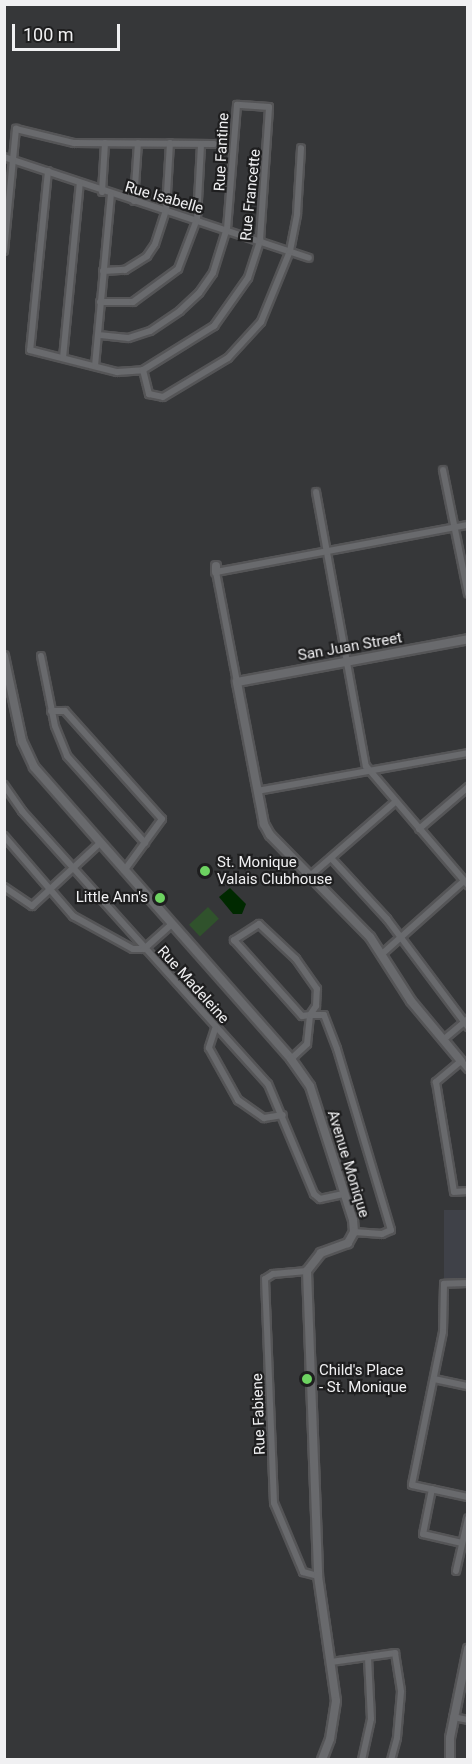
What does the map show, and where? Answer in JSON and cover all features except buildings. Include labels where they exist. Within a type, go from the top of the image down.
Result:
[{"type":"street","name":"Rue Fantine","points":[[98,335],[128,338],[150,331],[180,311],[213,273],[227,228],[232,199],[237,105],[269,106]]},
{"type":"street","name":"Rue Francette","points":[[48,171],[30,350],[117,372],[143,370],[214,326],[248,278],[260,240],[269,106]]},
{"type":"street","points":[[5,249],[8,178],[13,160],[16,129],[74,143],[213,144]]},
{"type":"street","points":[[104,272],[125,270],[147,256],[166,210],[170,142]]},
{"type":"street","points":[[102,192],[105,143]]},
{"type":"street","points":[[134,201],[138,143]]},
{"type":"street","points":[[100,302],[133,302],[165,282],[187,253],[197,219],[201,144]]},
{"type":"street","points":[[143,370],[149,394],[163,397],[228,357],[261,322],[290,251],[297,214],[301,147]]},
{"type":"street","name":"Rue Isabelle","points":[[4,157],[111,195],[227,228],[309,258]]},
{"type":"street","points":[[63,358],[80,183]]},
{"type":"street","points":[[95,366],[111,195]]},
{"type":"street","points":[[443,470],[468,594]]},
{"type":"street","points":[[316,492],[346,661],[369,771],[466,883],[382,954]]},
{"type":"street","points":[[468,525],[216,569],[257,791],[270,835],[311,875],[382,954],[411,1001],[468,1069]]},
{"type":"street","name":"San Juan Street","points":[[237,682],[468,639]]},
{"type":"street","name":"Avenue Monique","points":[[4,656],[27,752],[46,782],[291,1059],[310,1086],[354,1232],[348,1243],[321,1253],[308,1271]]},
{"type":"street","points":[[41,656],[51,711],[67,756],[145,843]]},
{"type":"street","points":[[51,711],[65,711],[162,819],[124,871]]},
{"type":"street","points":[[257,791],[468,753]]},
{"type":"street","name":"Rue Madeleine","points":[[4,785],[22,811],[215,1029],[268,1084],[283,1115],[298,1165],[314,1194],[320,1199],[344,1194]]},
{"type":"street","points":[[419,829],[468,787]]},
{"type":"street","points":[[311,875],[395,802]]},
{"type":"street","points":[[4,836],[73,916],[133,949],[144,949],[171,926]]},
{"type":"street","points":[[4,887],[32,906],[99,844]]},
{"type":"street","points":[[331,858],[401,937],[466,1023],[443,1040]]},
{"type":"street","points":[[291,1059],[307,1044],[310,1015],[316,1006],[317,989],[296,959],[259,924],[234,940],[302,1016],[310,1015],[324,1015],[391,1230],[382,1234],[354,1232]]},
{"type":"street","points":[[215,1029],[209,1048],[238,1100],[264,1118],[283,1115]]},
{"type":"street","points":[[462,1061],[436,1082],[454,1192],[468,1191]]},
{"type":"street","points":[[308,1271],[318,1576],[336,1701],[330,1739],[322,1760]]},
{"type":"street","name":"Rue Fabiene","points":[[308,1271],[273,1274],[265,1279],[274,1503],[303,1572],[318,1576]]},
{"type":"street","points":[[468,1283],[444,1284],[446,1306],[434,1379],[412,1485],[468,1497]]},
{"type":"street","points":[[434,1379],[468,1386]]},
{"type":"street","points":[[432,1489],[423,1534],[462,1543]]},
{"type":"street","points":[[456,1570],[468,1518]]},
{"type":"street","points":[[450,1760],[453,1717],[468,1649]]},
{"type":"street","points":[[331,1662],[395,1653],[400,1692],[397,1738],[391,1760]]},
{"type":"street","points":[[362,1760],[371,1719],[368,1657]]},
{"type":"street","points":[[453,1717],[468,1720]]},
{"type":"shaded area","points":[[230,888],[246,904],[242,914],[233,914],[219,897]]},
{"type":"shaded area","points":[[208,907],[219,919],[200,936],[189,925]]},
{"type":"shaded area","points":[[444,1210],[467,1210],[467,1279],[444,1279]]},
{"type":"place","name":"St. Monique Valais Clubhouse","points":[[205,871]]},
{"type":"place","name":"Little Ann's","points":[[160,898]]},
{"type":"place","name":"Child's Place - St. Monique","points":[[307,1379]]}]
